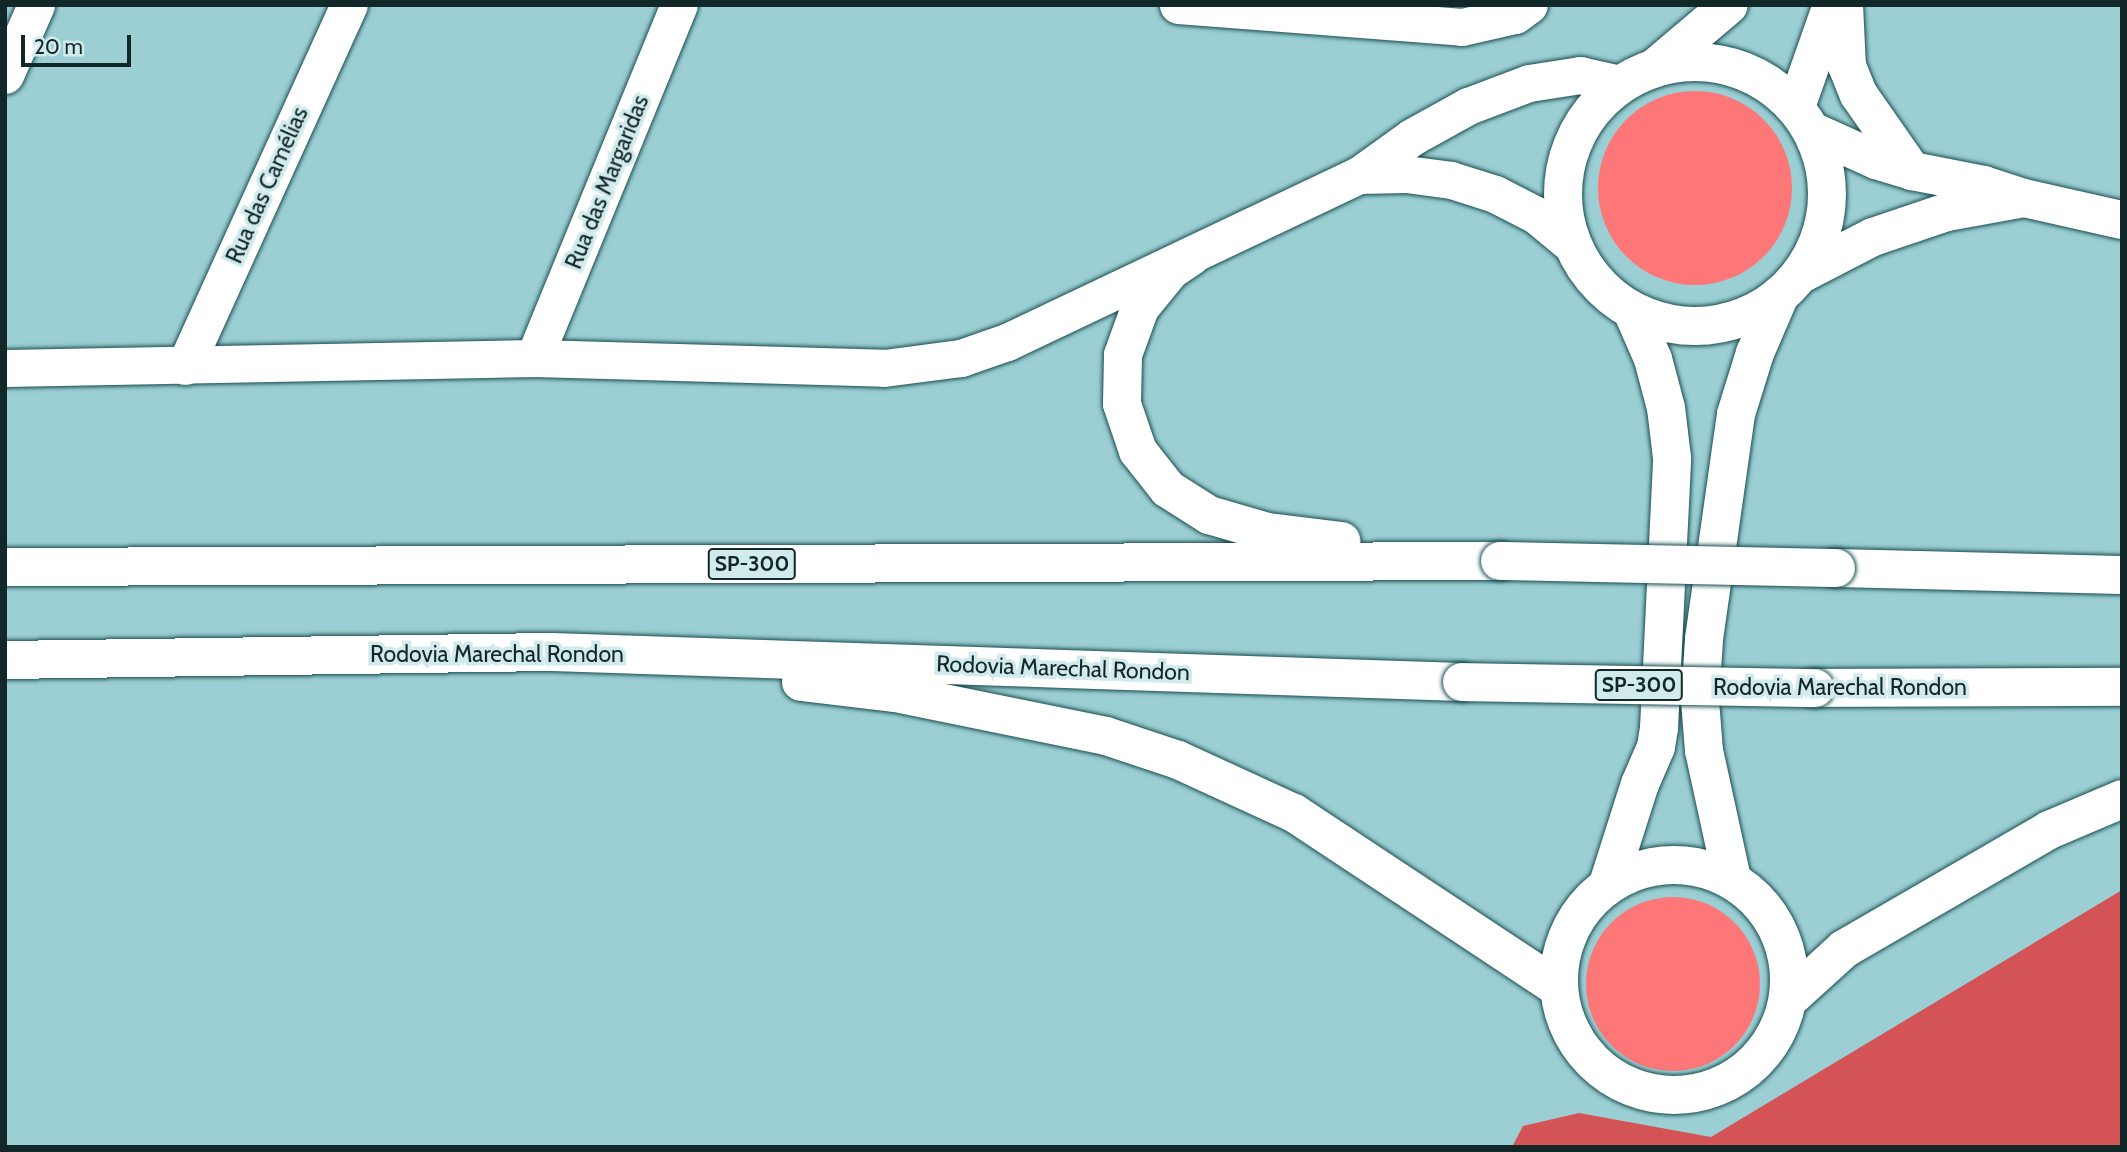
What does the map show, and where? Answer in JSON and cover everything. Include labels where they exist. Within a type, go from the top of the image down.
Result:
[{"type":"main road","points":[[1729,5],[1657,66],[1620,84],[1579,128],[1562,185],[1571,244],[1596,284],[1633,313],[1670,325],[1709,326],[1747,316],[1791,284],[1873,237],[1947,212],[2024,198]]},
{"type":"main road","points":[[1732,879],[1704,751],[1700,700],[1703,639],[1736,414],[1755,353],[1823,228],[1827,178],[1804,119],[1832,5]]},
{"type":"main road","points":[[1844,5],[1847,66],[1859,95],[1912,171]]},
{"type":"main road","points":[[1657,66],[1708,61],[1756,75],[1804,119],[1876,160],[1912,171],[1984,185],[2024,198],[2122,220]]},
{"type":"main road","points":[[1192,256],[1171,270],[1140,308],[1123,355],[1122,404],[1128,428],[1151,471],[1168,489],[1209,516],[1267,532],[1500,561]]},
{"type":"main road","points":[[1608,884],[1640,784],[1656,747],[1659,728],[1672,458],[1666,408],[1653,359],[1633,313]]},
{"type":"main road","points":[[1915,570],[2122,553]]},
{"type":"main road","name":"SP-300","points":[[5,567],[1500,561],[2122,575]]},
{"type":"main road","points":[[552,652],[895,693],[1106,736],[1178,760],[1294,813],[1558,988]]},
{"type":"main road","name":"Rodovia Marechal Rondon","points":[[5,660],[552,652],[1462,682],[1815,688],[2122,687]]},
{"type":"main road","points":[[1788,1000],[1844,949],[2049,830],[2122,799]]},
{"type":"main road","points":[[1692,864],[1732,879],[1760,901],[1780,931],[1789,964],[1788,1000],[1777,1033],[1756,1062],[1726,1083],[1691,1095],[1654,1095],[1619,1083],[1589,1060],[1567,1027],[1558,988],[1562,948],[1579,912],[1608,884],[1648,866],[1692,864]]},
{"type":"street","points":[[5,75],[36,5]]},
{"type":"street","name":"Rua das Camélias","points":[[185,366],[349,5]]},
{"type":"street","name":"Rua das Margaridas","points":[[534,358],[679,5]]},
{"type":"street","points":[[1178,5],[1462,27],[1522,10]]},
{"type":"street","points":[[5,368],[534,358],[884,368],[961,358],[1007,342],[1359,175],[1423,131],[1468,106],[1529,83],[1580,75],[1620,84]]},
{"type":"street","points":[[1359,175],[1406,174],[1451,180],[1495,194],[1536,215],[1571,244]]},
{"type":"shaded area","points":[[1695,91],[1732,98],[1764,119],[1785,151],[1792,188],[1785,225],[1764,257],[1732,278],[1695,285],[1658,278],[1626,257],[1605,225],[1598,188],[1605,151],[1626,119],[1658,98]]},
{"type":"shaded area","points":[[2122,890],[2122,1147],[1512,1147],[1523,1126],[1579,1113],[1711,1137]]},
{"type":"shaded area","points":[[1673,897],[1706,904],[1734,923],[1753,951],[1760,984],[1753,1017],[1734,1045],[1706,1064],[1673,1071],[1640,1064],[1612,1045],[1593,1017],[1586,984],[1593,951],[1612,923],[1640,904]]}]
